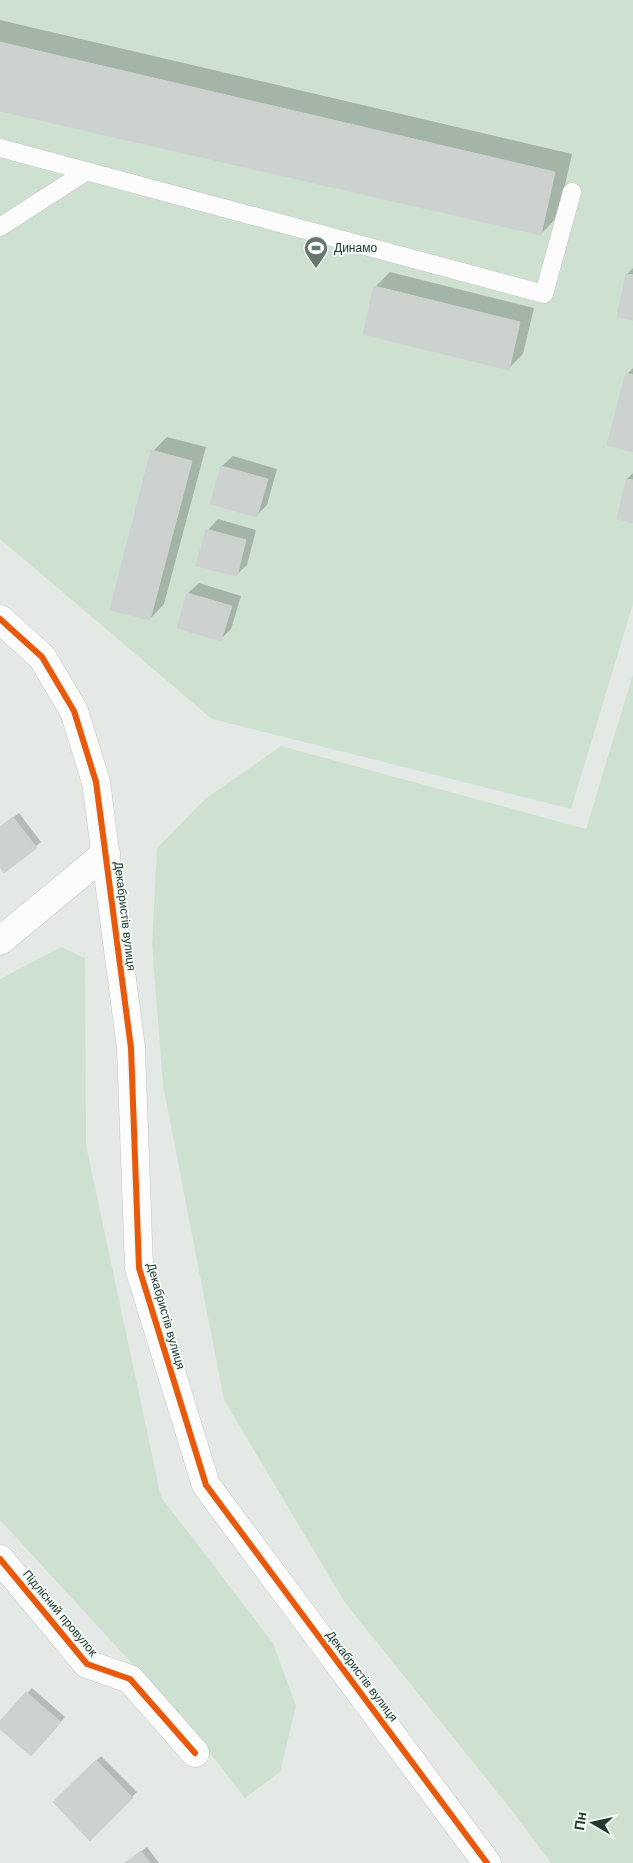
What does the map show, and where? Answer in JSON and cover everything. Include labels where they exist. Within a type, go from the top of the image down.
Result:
[{"type":"street","name":"Декабристів вулиця","points":[[0,619],[42,657],[74,711],[96,782],[131,1048],[139,1268],[206,1485],[488,1863]]},
{"type":"street","points":[[0,941],[106,853]]},
{"type":"street","name":"Підлісний провулок","points":[[0,1559],[87,1664],[130,1679],[195,1753]]},
{"type":"lane","points":[[0,148],[544,294],[572,192]]},
{"type":"lane","points":[[0,227],[87,171]]},
{"type":"green space","name":"Динамо","points":[[0,0],[633,0],[633,604],[571,809],[212,719],[0,539]]},
{"type":"green space","points":[[633,674],[633,1863],[551,1863],[510,1808],[346,1604],[224,1400],[163,1085],[152,945],[157,848],[205,799],[281,746],[586,829]]},
{"type":"green space","points":[[61,947],[85,958],[86,1145],[161,1497],[273,1643],[296,1706],[280,1772],[245,1798],[183,1719],[0,1520],[0,979]]},
{"type":"building","points":[[0,42],[555,172],[541,235],[0,111]]},
{"type":"building","points":[[626,274],[633,275],[633,320],[617,317]]},
{"type":"building","points":[[374,286],[520,322],[509,370],[363,334]]},
{"type":"building","points":[[626,373],[633,375],[633,452],[607,445]]},
{"type":"building","points":[[151,450],[192,461],[150,620],[110,610]]},
{"type":"building","points":[[221,466],[268,479],[257,517],[210,504]]},
{"type":"building","points":[[626,479],[633,480],[633,523],[617,519]]},
{"type":"building","points":[[206,529],[246,540],[237,576],[196,566]]},
{"type":"building","points":[[187,593],[232,606],[221,641],[177,628]]},
{"type":"building","points":[[13,817],[37,848],[4,873],[0,867],[0,827]]},
{"type":"building","points":[[26,1692],[61,1722],[31,1756],[0,1729],[0,1721]]},
{"type":"building","points":[[96,1760],[133,1798],[90,1841],[53,1802]]},
{"type":"building","points":[[141,1851],[150,1863],[125,1863]]},
{"type":"cycle path","points":[[0,619],[42,657],[74,711],[96,782],[131,1048],[139,1268],[206,1485],[487,1863]]},
{"type":"cycle path","points":[[0,1559],[87,1664],[130,1679],[195,1753]]},
{"type":"place","name":"Динамо","points":[[316,269]]}]
